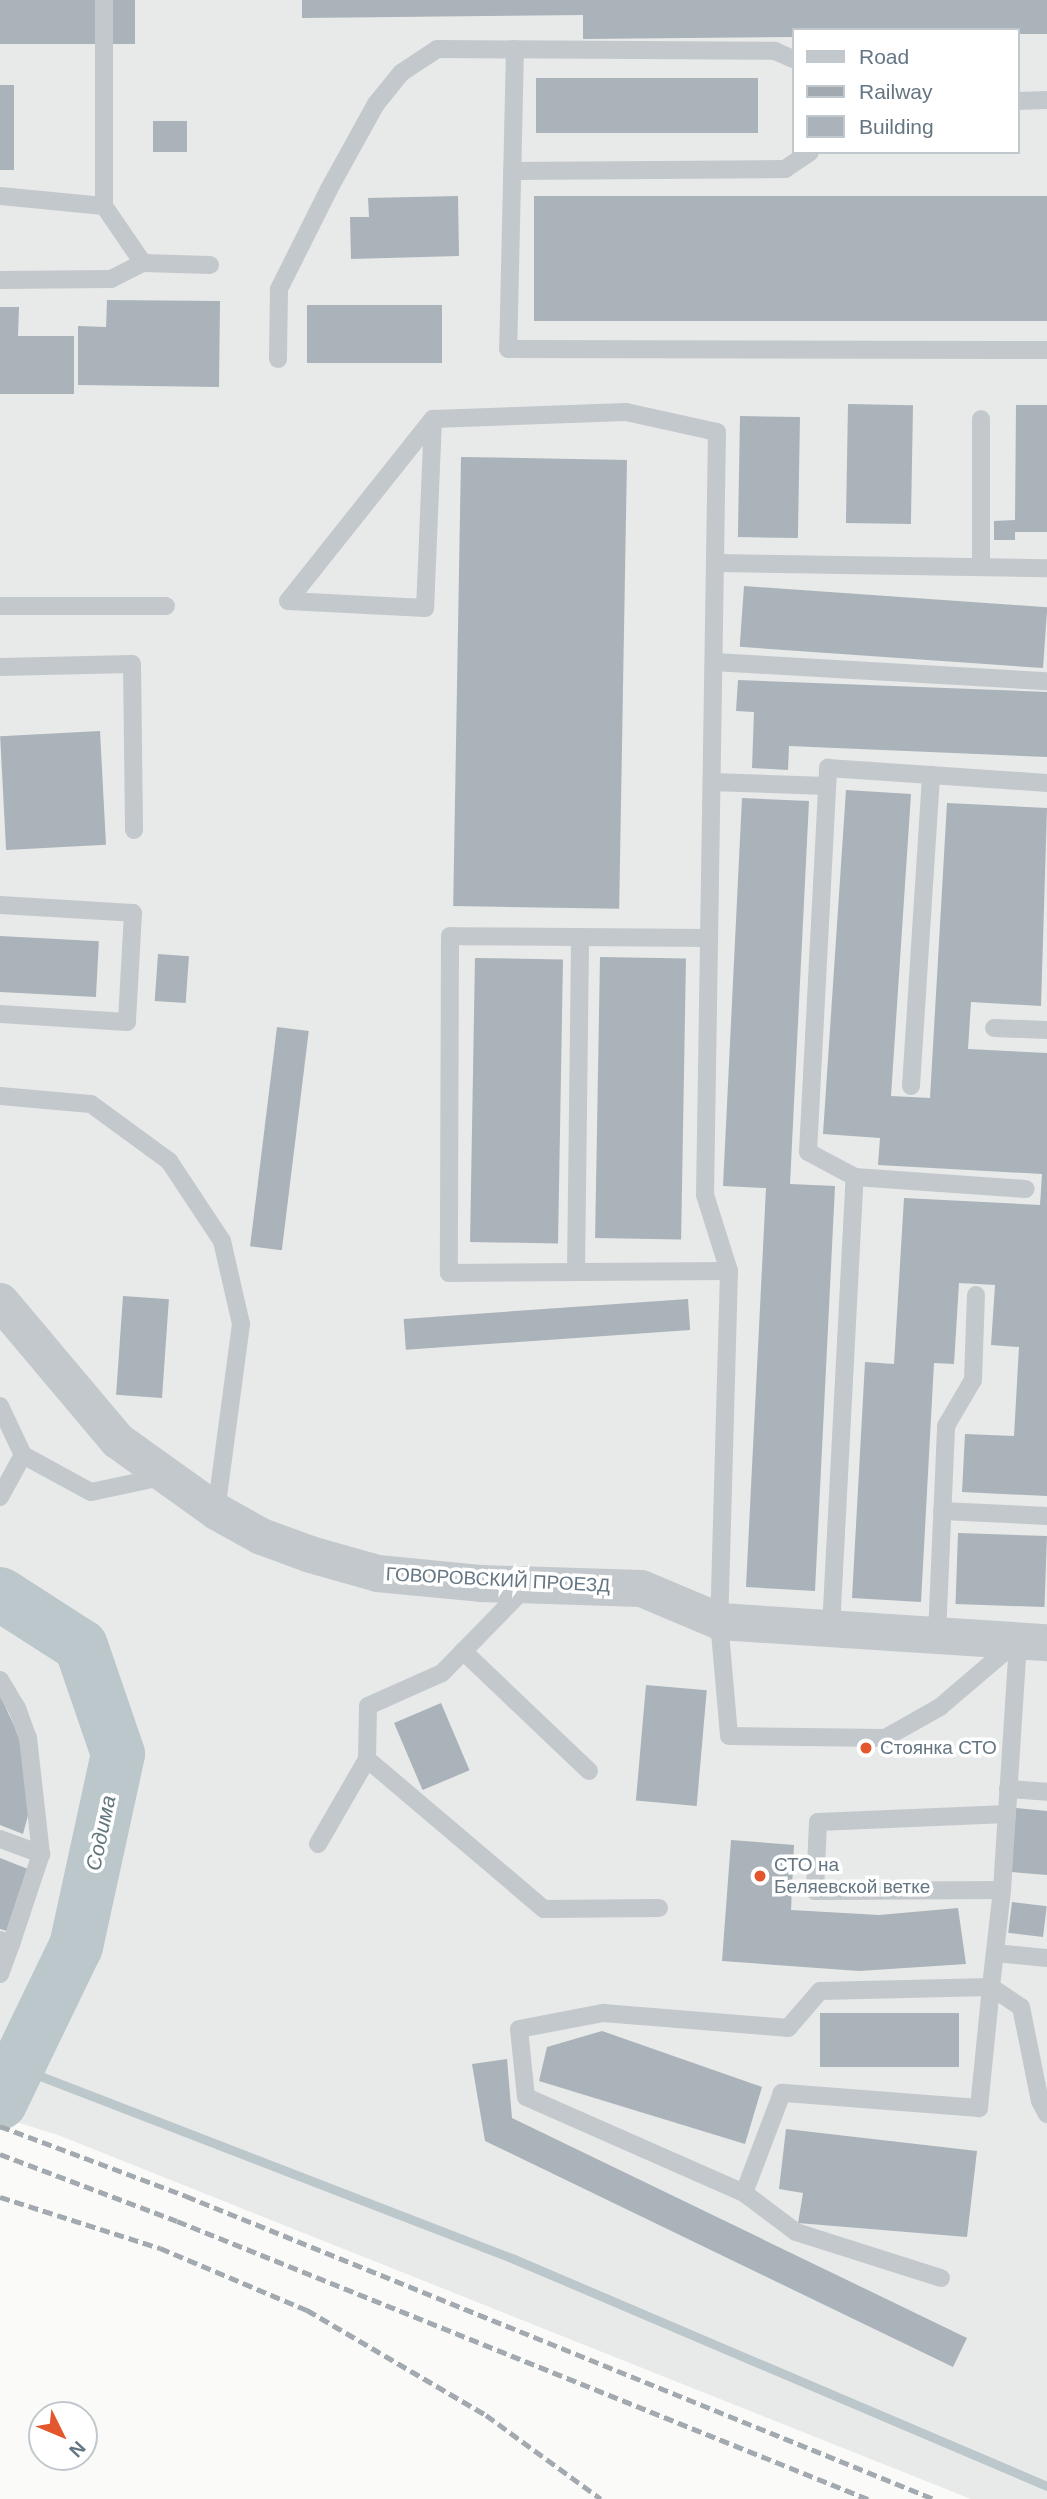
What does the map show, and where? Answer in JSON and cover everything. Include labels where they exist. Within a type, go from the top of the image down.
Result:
[{"type":"street","name":"ГОВОРОВСКИЙ ПРОЕЗД","points":[[0,1301],[117,1440],[216,1511],[261,1536],[377,1573],[528,1585],[642,1588],[719,1620],[1033,1641]]},
{"type":"lane","points":[[104,0],[104,206],[144,263]]},
{"type":"lane","points":[[278,359],[279,289],[376,104],[401,73],[437,49],[775,51],[792,60]]},
{"type":"lane","points":[[515,49],[508,349],[1047,350]]},
{"type":"lane","points":[[1019,101],[1047,100]]},
{"type":"lane","points":[[512,171],[785,169],[807,154]]},
{"type":"lane","points":[[0,196],[104,206]]},
{"type":"lane","points":[[0,280],[111,279],[144,263],[210,265]]},
{"type":"lane","points":[[433,419],[425,608],[289,601],[433,419],[626,412],[717,432],[705,1195],[729,1271],[719,1620],[729,1736],[885,1738],[940,1707],[1033,1641]]},
{"type":"lane","points":[[981,419],[981,567]]},
{"type":"lane","points":[[716,563],[1047,568]]},
{"type":"lane","points":[[0,606],[166,606]]},
{"type":"lane","points":[[714,662],[1047,681]]},
{"type":"lane","points":[[0,667],[132,664],[134,830]]},
{"type":"lane","points":[[1026,1189],[855,1177],[807,1152],[828,768],[1047,783]]},
{"type":"lane","points":[[912,1086],[931,775]]},
{"type":"lane","points":[[712,782],[827,786]]},
{"type":"lane","points":[[0,905],[133,913],[127,1022],[0,1014]]},
{"type":"lane","points":[[709,938],[450,936],[449,1273],[729,1271]]},
{"type":"lane","points":[[576,1272],[580,937]]},
{"type":"lane","points":[[994,1028],[1047,1030]]},
{"type":"lane","points":[[0,1096],[91,1104],[169,1161],[222,1241],[240,1324],[216,1511]]},
{"type":"lane","points":[[831,1628],[855,1177]]},
{"type":"lane","points":[[937,1635],[946,1426],[973,1380],[976,1295]]},
{"type":"lane","points":[[0,1406],[23,1455],[91,1492],[166,1476]]},
{"type":"lane","points":[[0,1497],[23,1455]]},
{"type":"lane","points":[[942,1511],[1047,1516]]},
{"type":"lane","points":[[318,1844],[367,1759],[368,1706],[442,1673],[528,1585]]},
{"type":"lane","points":[[744,2193],[782,2093],[979,2108],[1002,1890],[1009,1789],[1033,1641]]},
{"type":"lane","points":[[463,1651],[589,1771]]},
{"type":"lane","points":[[0,1680],[17,1708],[28,1738],[41,1854],[6,1942],[0,1974]]},
{"type":"lane","points":[[367,1759],[544,1909],[659,1908]]},
{"type":"lane","points":[[1009,1789],[1047,1792]]},
{"type":"lane","points":[[1002,1890],[815,1891],[818,1822],[1007,1814]]},
{"type":"lane","points":[[0,1839],[41,1854]]},
{"type":"lane","points":[[995,1953],[1047,1958]]},
{"type":"lane","points":[[941,2278],[796,2232],[744,2193],[526,2097],[519,2029],[603,2012],[788,2028],[820,1991],[991,1987],[1021,2007],[1045,2105]]},
{"type":"shaded area","points":[[0,0],[1047,0],[1047,2499],[971,2499],[58,2135],[0,2117]]},
{"type":"building","points":[[0,0],[135,0],[135,44],[0,44]]},
{"type":"building","points":[[302,0],[1047,0],[1047,34],[1019,34],[1019,28],[792,28],[792,37],[583,39],[583,15],[302,18]]},
{"type":"building","points":[[536,78],[758,78],[758,133],[536,133]]},
{"type":"building","points":[[0,85],[14,85],[14,170],[0,170]]},
{"type":"building","points":[[153,121],[187,121],[187,152],[153,152]]},
{"type":"building","points":[[458,196],[459,256],[351,259],[350,217],[369,217],[368,198]]},
{"type":"building","points":[[534,196],[1047,196],[1047,321],[534,321]]},
{"type":"building","points":[[107,300],[220,301],[219,387],[78,385],[78,326],[106,327]]},
{"type":"building","points":[[307,305],[442,305],[442,363],[307,363]]},
{"type":"building","points":[[0,307],[19,307],[18,336],[74,336],[74,394],[0,394]]},
{"type":"building","points":[[848,404],[913,405],[911,524],[846,523]]},
{"type":"building","points":[[1016,405],[1047,405],[1047,532],[1015,532],[1015,540],[994,540],[994,521],[1015,520]]},
{"type":"building","points":[[740,416],[800,417],[798,538],[738,537]]},
{"type":"building","points":[[461,457],[627,460],[619,909],[453,906]]},
{"type":"building","points":[[744,586],[1047,607],[1043,668],[740,647]]},
{"type":"building","points":[[738,680],[1047,692],[1047,757],[789,746],[788,770],[752,768],[754,712],[736,711]]},
{"type":"building","points":[[100,731],[106,845],[6,850],[0,736]]},
{"type":"building","points":[[846,790],[911,794],[891,1096],[930,1098],[947,803],[1047,808],[1041,1006],[971,1002],[968,1049],[1047,1053],[1047,1496],[962,1492],[965,1434],[1014,1436],[1019,1347],[991,1345],[995,1285],[959,1283],[954,1364],[934,1363],[921,1602],[852,1598],[865,1362],[894,1364],[904,1198],[1040,1205],[1042,1174],[878,1165],[880,1138],[823,1134]]},
{"type":"building","points":[[742,798],[809,801],[790,1184],[835,1186],[815,1591],[746,1587],[766,1188],[723,1186]]},
{"type":"building","points":[[0,936],[99,941],[96,997],[0,992]]},
{"type":"building","points":[[158,954],[189,956],[186,1003],[155,1001]]},
{"type":"building","points":[[600,957],[686,959],[681,1239],[595,1238]]},
{"type":"building","points":[[475,958],[563,960],[558,1243],[470,1242]]},
{"type":"building","points":[[277,1027],[309,1031],[282,1250],[250,1246]]},
{"type":"building","points":[[123,1296],[169,1299],[162,1398],[116,1395]]},
{"type":"building","points":[[688,1299],[690,1330],[406,1350],[404,1319]]},
{"type":"building","points":[[958,1533],[1047,1536],[1044,1607],[956,1604]]},
{"type":"building","points":[[646,1685],[707,1690],[697,1806],[636,1801]]},
{"type":"building","points":[[0,1695],[28,1756],[31,1804],[23,1834],[0,1825]]},
{"type":"building","points":[[441,1703],[470,1770],[423,1790],[394,1723]]},
{"type":"building","points":[[1016,1808],[1047,1811],[1047,1875],[1011,1872]]},
{"type":"building","name":"СТО на Беляевской ветке","points":[[731,1840],[794,1845],[791,1910],[879,1915],[958,1908],[966,1964],[859,1971],[722,1961]]},
{"type":"building","points":[[0,1858],[28,1869],[7,1931],[0,1929]]},
{"type":"building","points":[[1012,1902],[1047,1906],[1043,1937],[1008,1933]]},
{"type":"building","points":[[820,2013],[959,2013],[959,2067],[820,2067]]},
{"type":"building","points":[[602,2031],[762,2087],[745,2144],[539,2081],[547,2047]]},
{"type":"building","points":[[507,2059],[512,2118],[967,2338],[953,2367],[485,2141],[472,2064]]},
{"type":"building","points":[[786,2129],[977,2151],[967,2237],[798,2223],[803,2193],[779,2189]]},
{"type":"waterway","name":"Содима","points":[[0,1594],[81,1646],[118,1754],[76,1946],[0,2103]]},
{"type":"waterway","points":[[17,2067],[514,2259],[1047,2486]]},
{"type":"railway","points":[[0,2126],[186,2196],[934,2499]]},
{"type":"railway","points":[[0,2154],[177,2221],[868,2499]]},
{"type":"railway","points":[[0,2197],[160,2248],[307,2310],[486,2415],[601,2499]]},
{"type":"place","name":"Стоянка СТО","points":[[866,1748]]},
{"type":"place","name":"СТО на Беляевской ветке","points":[[760,1876]]}]
